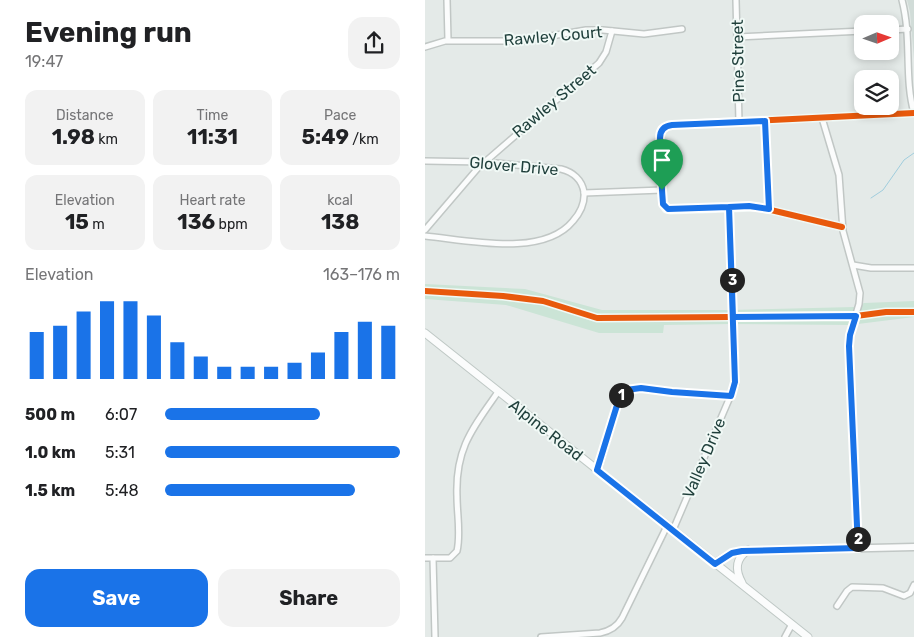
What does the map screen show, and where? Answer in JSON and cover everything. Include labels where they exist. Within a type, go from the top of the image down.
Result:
[{"type":"main road","name":"Alpine Road","points":[[425,333],[809,637]]},
{"type":"main road","points":[[743,585],[738,575],[737,563],[739,558],[748,550]]},
{"type":"street","points":[[447,0],[448,40]]},
{"type":"street","name":"Pine Street","points":[[736,0],[739,122]]},
{"type":"street","points":[[842,227],[749,206],[668,209],[663,204],[660,138],[663,129],[672,125],[914,113],[911,96],[908,29],[902,0]]},
{"type":"street","name":"Rawley Court","points":[[425,47],[448,40],[522,41],[583,30],[644,34],[682,29]]},
{"type":"street","points":[[899,30],[908,29]]},
{"type":"street","name":"Rawley Street","points":[[425,230],[484,162],[599,63],[606,52],[612,31]]},
{"type":"street","points":[[737,37],[854,31]]},
{"type":"street","points":[[822,118],[841,182],[842,227],[860,293],[849,346],[858,548]]},
{"type":"street","points":[[765,121],[769,209]]},
{"type":"street","name":"Glover Drive","points":[[425,161],[484,162],[564,169],[578,178],[584,193]]},
{"type":"street","points":[[425,236],[494,243],[544,240],[561,232],[572,222],[582,207],[584,193],[662,190]]},
{"type":"street","name":"Valley Drive","points":[[541,637],[600,633],[609,631],[620,622],[670,528],[731,396],[736,376],[729,207]]},
{"type":"street","points":[[853,265],[871,268],[914,268]]},
{"type":"street","points":[[597,470],[618,402],[626,390],[641,388],[731,396]]},
{"type":"street","points":[[425,558],[450,558],[457,551],[456,483],[459,459],[471,431],[498,392]]},
{"type":"street","points":[[715,564],[732,553],[748,550],[914,547]]},
{"type":"street","points":[[433,558],[435,637]]},
{"type":"street","points":[[837,606],[853,587],[883,588],[904,596],[910,594],[914,585]]},
{"type":"street","points":[[785,637],[792,624]]},
{"type":"shaded area","points":[[907,0],[914,0],[914,59],[910,12]]},
{"type":"green space","points":[[425,284],[525,289],[602,310],[730,310],[854,307],[864,303],[914,301],[914,317],[850,325],[664,325],[663,333],[599,333],[506,305],[425,299]]},
{"type":"waterway","points":[[871,198],[883,190],[904,160],[914,153]]},
{"type":"cycle path","points":[[842,227],[758,207],[666,209],[662,196],[660,138],[662,130],[669,125],[914,113]]},
{"type":"cycle path","points":[[425,291],[503,296],[543,301],[597,318],[856,316],[886,312],[914,312]]},
{"type":"route","points":[[662,190],[660,135],[665,127],[672,125],[765,121],[769,209],[749,206],[729,207],[733,317],[856,316],[850,335],[849,346],[858,548],[742,551],[732,553],[715,564],[597,470],[619,398],[626,390],[641,388],[731,396],[735,382],[729,207],[668,209],[663,204],[662,190]]}]
